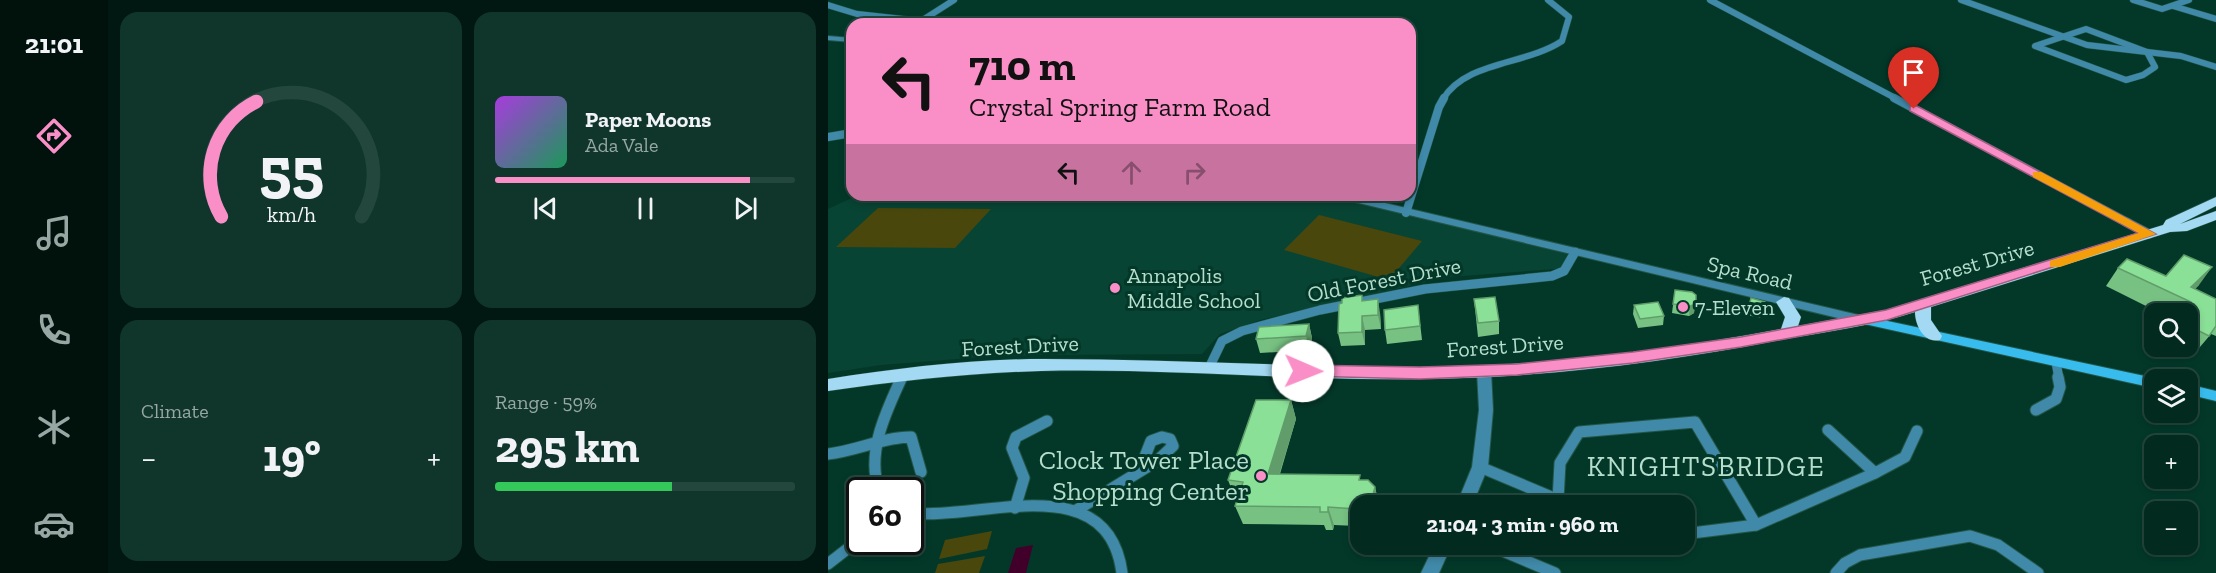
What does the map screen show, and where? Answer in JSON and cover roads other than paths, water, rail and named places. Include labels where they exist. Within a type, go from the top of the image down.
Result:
[{"type":"main road","name":"Forest Drive","points":[[2169,228],[2171,223],[2216,201]]},
{"type":"main road","name":"Forest Drive","points":[[828,385],[903,375],[1041,365],[1409,373],[1484,371],[1633,358],[1864,320],[2169,228],[2182,228],[2216,215]]},
{"type":"main road","points":[[1784,302],[1793,317],[1788,333]]},
{"type":"main road","points":[[1924,302],[1921,315],[1924,325],[1934,336]]},
{"type":"main road","name":"Spa Road","points":[[1864,320],[2144,380]]},
{"type":"main road","points":[[2198,392],[2216,396]]},
{"type":"street","points":[[925,18],[954,0]]},
{"type":"street","points":[[1416,181],[1439,107],[1458,82],[1476,72],[1539,53],[1562,40],[1569,17],[1548,0]]},
{"type":"street","points":[[1710,0],[2149,234]]},
{"type":"street","points":[[1961,0],[2065,37],[2110,50],[2181,56],[2216,67]]},
{"type":"street","points":[[2133,0],[2162,9],[2189,0]]},
{"type":"street","points":[[828,4],[857,14],[888,18]]},
{"type":"street","points":[[2176,4],[2216,17]]},
{"type":"street","points":[[2086,29],[2147,52],[2155,67],[2143,75],[2126,81],[2035,46],[2086,29]]},
{"type":"street","points":[[828,38],[846,40]]},
{"type":"street","points":[[828,137],[846,134]]},
{"type":"street","name":"Spa Road","points":[[1361,201],[1864,320]]},
{"type":"street","points":[[1406,213],[1410,201]]},
{"type":"street","name":"Old Forest Drive","points":[[1209,368],[1222,341],[1242,331],[1320,310],[1421,290],[1552,276],[1564,271],[1575,252]]},
{"type":"street","points":[[2036,410],[2056,399],[2060,387],[2056,362]]},
{"type":"street","points":[[1468,495],[1480,466],[1486,410],[1484,371]]},
{"type":"street","points":[[876,477],[877,444],[903,375]]},
{"type":"street","points":[[1015,508],[1025,486],[1026,474],[1012,448],[1016,437],[1047,421]]},
{"type":"street","points":[[1558,495],[1556,468],[1563,449],[1579,432],[1695,422],[1756,525]]},
{"type":"street","points":[[1827,430],[1875,473]]},
{"type":"street","points":[[1695,533],[1756,525],[1875,473],[1905,457],[1917,431]]},
{"type":"street","points":[[828,454],[854,451],[899,437],[911,437],[921,472]]},
{"type":"street","points":[[1480,466],[1547,495]]},
{"type":"street","points":[[1075,511],[1095,496],[1139,472]]},
{"type":"street","points":[[924,514],[954,516],[1042,505],[1075,511],[1109,532],[1122,573]]},
{"type":"street","points":[[1836,573],[1845,563],[1860,555],[1970,536],[1985,538],[2005,549],[2038,573]]},
{"type":"street","points":[[828,564],[846,550]]},
{"type":"street","points":[[1430,573],[1439,555]]},
{"type":"street","points":[[1512,555],[1555,573]]},
{"type":"place","name":"Annapolis Middle School","points":[[1115,288]]},
{"type":"place","name":"7-Eleven","points":[[1683,307]]},
{"type":"place","name":"Clock Tower Place Shopping Center","points":[[1261,476]]},
{"type":"district","name":"KNIGHTSBRIDGE","points":[[1706,466]]}]
